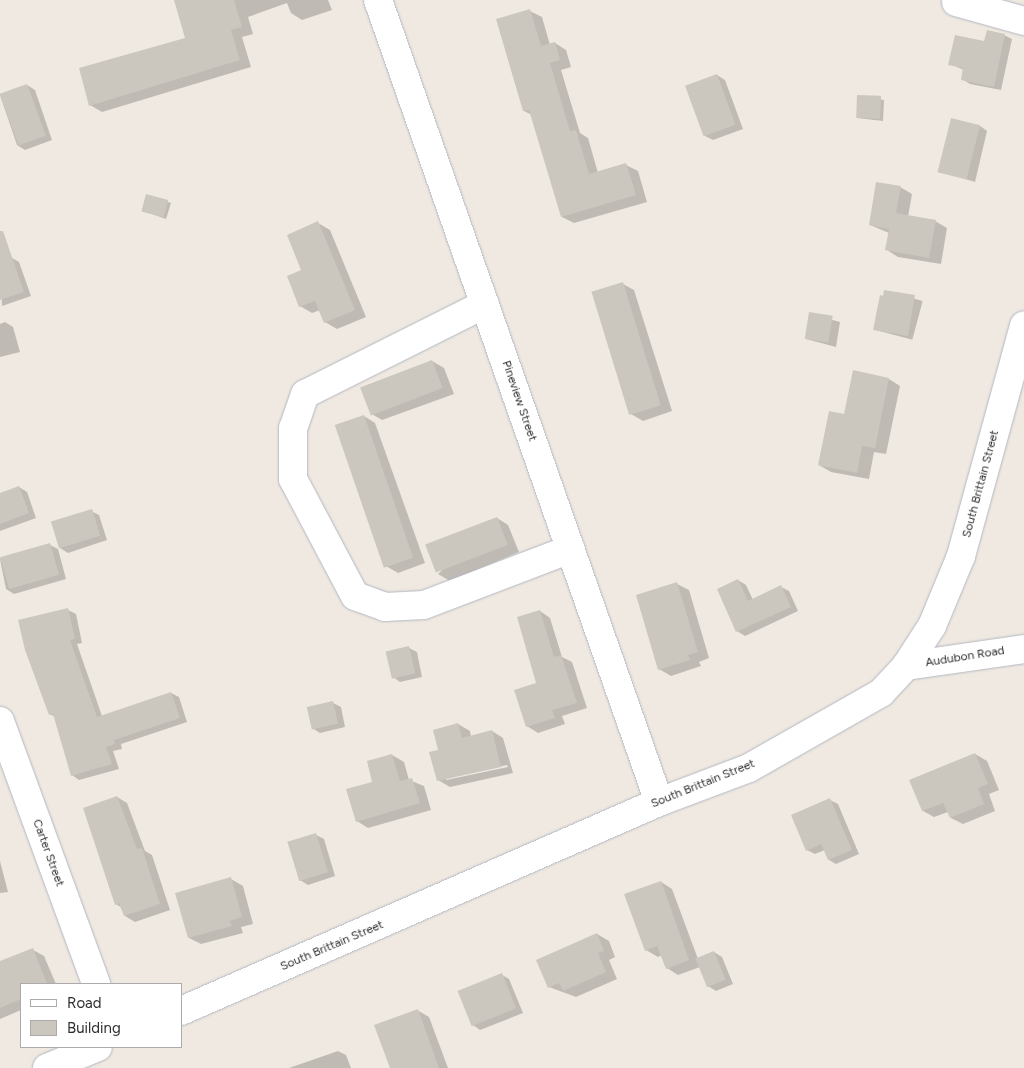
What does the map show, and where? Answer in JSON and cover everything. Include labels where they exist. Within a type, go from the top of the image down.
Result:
[{"type":"street","name":"Pineview Street","points":[[378,0],[659,802]]},
{"type":"street","points":[[956,2],[1024,21]]},
{"type":"street","points":[[485,304],[304,394],[293,428],[293,479],[355,596],[384,607],[424,605],[571,549]]},
{"type":"street","name":"South Brittain Street","points":[[182,1011],[659,802],[749,768],[881,692],[906,666],[932,626],[961,556],[1024,325]]},
{"type":"street","name":"Audubon Road","points":[[906,666],[1024,648]]},
{"type":"street","name":"Carter Street","points":[[0,721],[96,983]]},
{"type":"street","points":[[47,1068],[96,1048]]},
{"type":"building","points":[[174,0],[234,0],[242,27],[231,30],[240,60],[89,106],[79,68],[185,38]]},
{"type":"building","points":[[530,9],[541,46],[555,42],[560,60],[550,63],[570,131],[576,130],[589,174],[626,163],[636,195],[561,217],[529,110],[523,111],[496,19]]},
{"type":"building","points":[[987,30],[1005,34],[994,87],[961,80],[963,68],[948,65],[955,35],[984,41]]},
{"type":"building","points":[[717,74],[735,125],[704,136],[685,86]]},
{"type":"building","points":[[27,84],[46,136],[19,146],[0,94]]},
{"type":"building","points":[[857,95],[881,96],[880,119],[856,118]]},
{"type":"building","points":[[951,118],[980,125],[967,180],[937,172]]},
{"type":"building","points":[[876,182],[901,186],[896,213],[936,220],[929,258],[885,250],[889,229],[869,225]]},
{"type":"building","points":[[146,194],[168,200],[164,217],[141,211]]},
{"type":"building","points":[[318,221],[355,310],[324,323],[315,301],[299,307],[287,276],[301,270],[287,235]]},
{"type":"building","points":[[0,231],[3,231],[24,292],[0,300]]},
{"type":"building","points":[[623,282],[661,405],[629,415],[591,292]]},
{"type":"building","points":[[884,290],[915,295],[908,336],[873,330],[880,295],[883,296]]},
{"type":"building","points":[[809,312],[833,316],[828,342],[805,339]]},
{"type":"building","points":[[432,360],[443,388],[371,416],[360,388]]},
{"type":"building","points":[[853,370],[889,378],[875,448],[862,446],[857,473],[818,465],[829,411],[844,414]]},
{"type":"building","points":[[364,415],[413,558],[384,568],[335,425]]},
{"type":"building","points":[[19,486],[29,513],[0,524],[0,493]]},
{"type":"building","points":[[92,509],[100,536],[59,548],[51,522]]},
{"type":"building","points":[[497,517],[508,545],[436,573],[425,545]]},
{"type":"building","points":[[50,543],[59,575],[9,589],[0,557]]},
{"type":"building","points":[[738,579],[748,601],[781,585],[791,607],[736,632],[717,589]]},
{"type":"building","points":[[677,582],[698,652],[688,655],[690,660],[658,670],[636,595]]},
{"type":"building","points":[[68,608],[75,639],[70,640],[97,717],[171,692],[180,718],[114,740],[115,744],[106,747],[112,764],[71,776],[53,714],[49,715],[25,650],[18,620]]},
{"type":"building","points":[[540,610],[554,657],[561,655],[577,703],[552,710],[555,718],[526,727],[514,690],[536,683],[517,617]]},
{"type":"building","points":[[409,646],[415,673],[392,679],[386,651]]},
{"type":"building","points":[[333,701],[338,723],[312,729],[307,707]]},
{"type":"building","points":[[458,723],[462,738],[492,730],[501,767],[437,781],[429,752],[438,750],[433,730]]},
{"type":"building","points":[[975,753],[988,784],[978,788],[984,804],[950,818],[943,803],[922,811],[909,780]]},
{"type":"building","points":[[392,754],[400,781],[412,778],[420,803],[356,822],[346,789],[372,782],[367,761]]},
{"type":"building","points":[[117,796],[137,849],[142,848],[160,904],[124,916],[119,903],[115,905],[83,808]]},
{"type":"building","points":[[830,798],[852,850],[828,860],[821,844],[806,851],[791,815]]},
{"type":"building","points":[[316,833],[328,872],[299,881],[287,842]]},
{"type":"building","points":[[231,877],[242,917],[230,921],[232,926],[188,938],[175,893]]},
{"type":"building","points":[[661,881],[689,960],[666,969],[657,946],[645,951],[624,894]]},
{"type":"building","points":[[597,933],[604,951],[598,953],[606,972],[563,991],[559,983],[548,988],[536,960]]},
{"type":"building","points":[[33,948],[47,983],[20,983],[20,999],[0,1008],[0,961]]},
{"type":"building","points":[[714,951],[726,980],[707,987],[695,958]]},
{"type":"building","points":[[502,973],[516,1008],[472,1026],[457,991]]},
{"type":"building","points":[[418,1009],[439,1068],[390,1068],[374,1025]]}]
